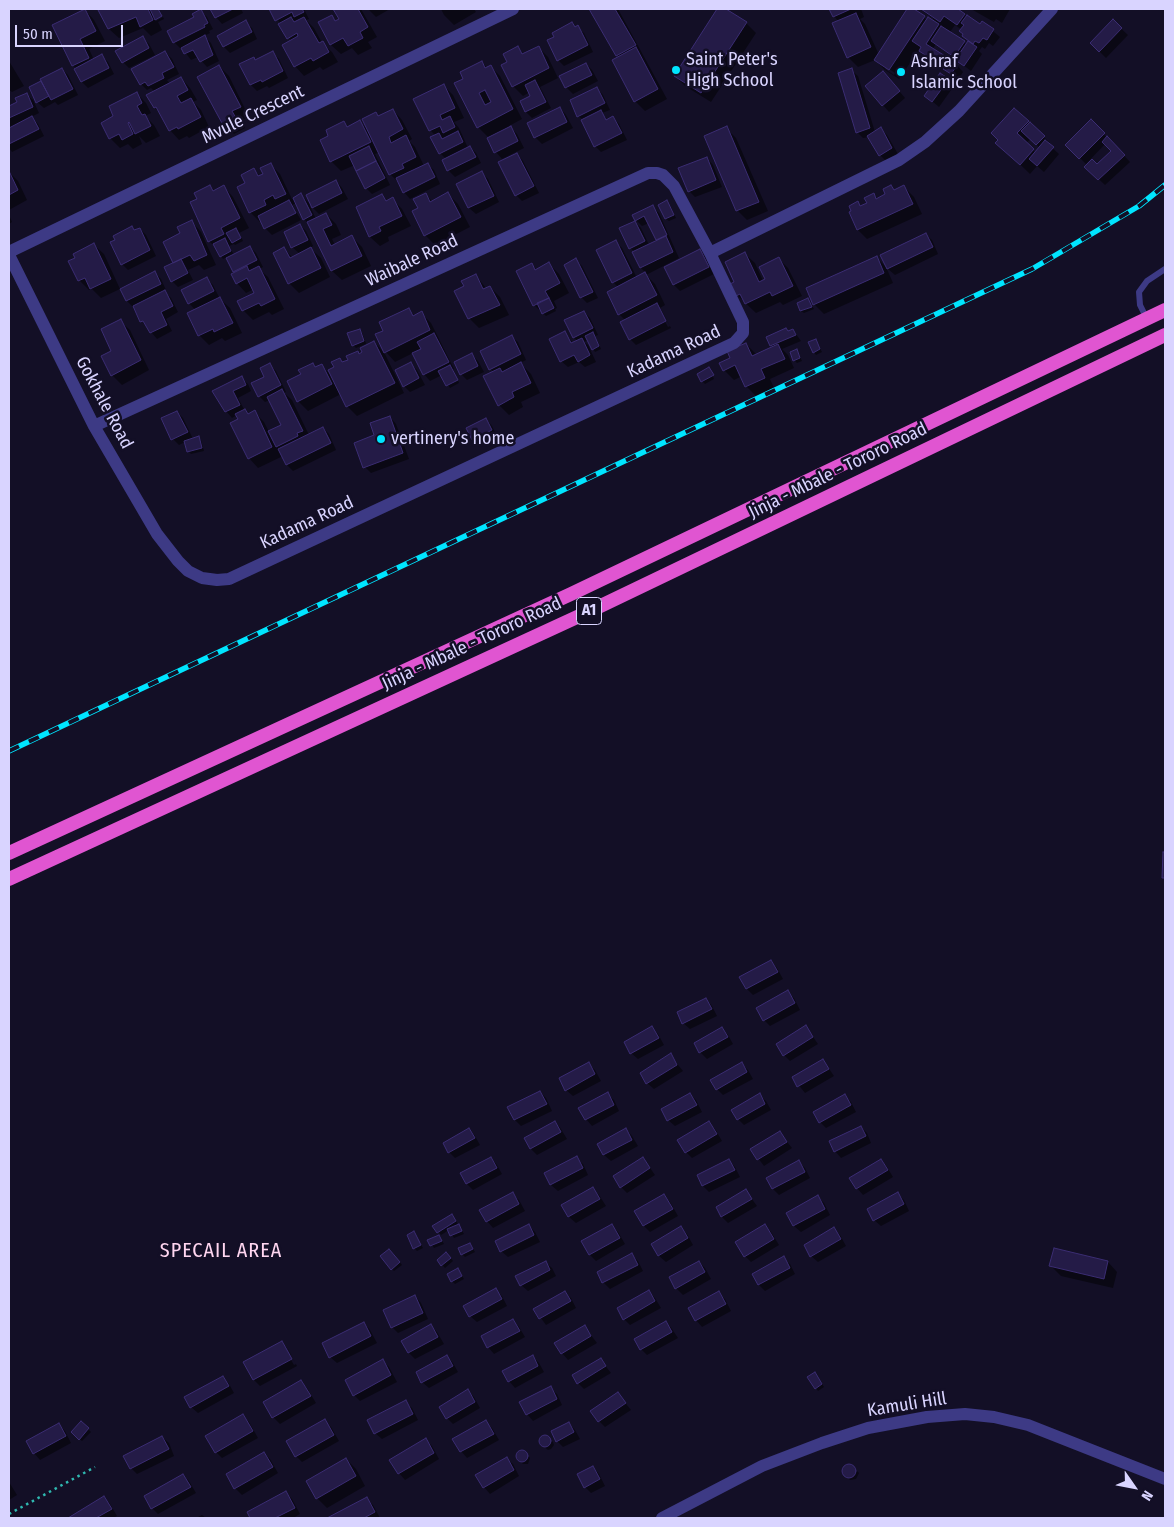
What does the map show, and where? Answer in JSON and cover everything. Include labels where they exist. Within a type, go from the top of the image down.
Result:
[{"type":"highway","name":"Jinja - Mbale - Tororo Road","points":[[9,853],[571,594],[1148,320],[1165,310]]},
{"type":"highway","name":"Jinja - Mbale - Tororo Road","points":[[9,879],[588,612],[1165,335]]},
{"type":"street","name":"Mvule Crescent","points":[[9,254],[513,9]]},
{"type":"street","points":[[710,253],[900,160],[925,142],[959,111],[1052,9]]},
{"type":"street","name":"Waibale Road","points":[[94,426],[648,173],[657,173],[669,179],[710,253]]},
{"type":"street","name":"Kadama Road","points":[[178,562],[188,571],[202,578],[217,580],[229,578],[734,343],[743,332],[743,322],[710,253]]},
{"type":"street","name":"Gokhale Road","points":[[9,254],[94,426],[156,534],[178,562]]},
{"type":"street","name":"Kamuli Hill","points":[[662,1518],[762,1466],[822,1443],[868,1428],[927,1417],[965,1414],[994,1417],[1028,1425],[1165,1479]]},
{"type":"lane","points":[[1148,320],[1140,305],[1139,292],[1147,281],[1165,269]]},
{"type":"path","points":[[9,1514],[95,1467]]},
{"type":"building","points":[[85,9],[96,31],[80,39],[89,58],[72,66],[52,25]]},
{"type":"building","points":[[148,9],[153,20],[140,27],[136,17],[108,29],[98,10]]},
{"type":"building","points":[[150,9],[158,9],[162,16],[155,20]]},
{"type":"building","points":[[201,9],[208,23],[204,25],[205,27],[173,43],[167,31],[194,17],[192,14]]},
{"type":"building","points":[[210,9],[233,9],[215,18]]},
{"type":"building","points":[[269,9],[302,9],[304,12],[294,17],[292,12],[275,21]]},
{"type":"building","points":[[333,9],[358,9],[368,27],[360,32],[363,38],[348,46],[343,38],[330,45],[318,22],[332,15],[335,21],[339,19]]},
{"type":"building","points":[[589,9],[615,9],[636,45],[616,56]]},
{"type":"building","points":[[717,9],[726,9],[747,22],[701,93],[674,76]]},
{"type":"building","points":[[829,9],[851,9],[833,17]]},
{"type":"building","points":[[907,9],[914,9],[925,16],[889,70],[874,60]]},
{"type":"building","points":[[921,9],[958,9],[965,14],[957,25],[944,16],[940,22]]},
{"type":"building","points":[[856,13],[871,47],[847,58],[832,23]]},
{"type":"building","points":[[967,15],[980,24],[982,21],[994,29],[987,40],[983,38],[979,43],[975,41],[973,44],[962,36],[963,34],[959,31],[964,25],[961,23]]},
{"type":"building","points":[[291,17],[294,22],[304,17],[319,43],[323,41],[329,52],[313,61],[311,58],[294,67],[282,45],[298,36],[297,33],[287,39],[278,24]]},
{"type":"building","points":[[928,17],[939,24],[926,44],[958,64],[951,74],[943,69],[944,67],[919,51],[921,47],[912,41]]},
{"type":"building","points":[[1113,19],[1122,28],[1099,52],[1090,43]]},
{"type":"building","points":[[246,20],[252,32],[223,47],[217,36]]},
{"type":"building","points":[[572,22],[575,27],[578,25],[588,45],[557,61],[547,40],[554,37],[552,33]]},
{"type":"building","points":[[941,26],[965,41],[954,57],[931,41]]},
{"type":"building","points":[[205,35],[213,55],[200,62],[193,50],[184,54],[181,48]]},
{"type":"building","points":[[143,36],[149,48],[122,63],[115,51]]},
{"type":"building","points":[[968,41],[977,47],[964,66],[955,60]]},
{"type":"building","points":[[518,46],[522,54],[539,46],[549,68],[512,87],[501,65],[507,62],[503,54]]},
{"type":"building","points":[[636,47],[658,89],[634,102],[612,60]]},
{"type":"building","points":[[165,51],[174,67],[162,73],[164,78],[148,86],[145,82],[140,85],[131,69]]},
{"type":"building","points":[[273,51],[283,71],[262,82],[261,80],[250,85],[239,64],[254,57],[255,60]]},
{"type":"building","points":[[102,54],[109,68],[81,82],[74,69]]},
{"type":"building","points":[[482,61],[485,68],[491,65],[513,109],[477,128],[454,83],[463,79],[460,72]],"holes":[[[485,90],[491,102],[485,105],[479,93]]]},
{"type":"building","points":[[586,63],[592,75],[565,88],[559,76]]},
{"type":"building","points":[[219,65],[241,107],[232,111],[236,118],[223,125],[197,77]]},
{"type":"building","points":[[62,68],[73,89],[51,100],[40,79]]},
{"type":"building","points":[[852,68],[870,128],[856,133],[838,73]]},
{"type":"building","points":[[883,71],[900,91],[882,106],[865,86]]},
{"type":"building","points":[[940,73],[949,79],[932,102],[924,96]]},
{"type":"building","points":[[181,77],[188,90],[177,96],[181,103],[191,98],[201,117],[178,129],[177,127],[169,131],[156,107],[154,108],[146,95]]},
{"type":"building","points":[[535,80],[546,102],[525,112],[520,101],[530,96],[525,85]]},
{"type":"building","points":[[41,81],[49,96],[36,103],[29,87]]},
{"type":"building","points":[[444,84],[455,108],[440,115],[442,120],[450,116],[455,127],[443,133],[440,126],[429,131],[413,99]]},
{"type":"building","points":[[597,87],[605,103],[577,117],[570,100]]},
{"type":"building","points":[[137,92],[142,103],[137,106],[142,115],[145,114],[151,126],[135,134],[129,122],[133,134],[122,140],[119,134],[109,139],[101,123],[113,116],[109,106]]},
{"type":"building","points":[[27,93],[33,107],[9,118],[9,106],[17,102],[15,98]]},
{"type":"building","points":[[560,107],[567,122],[534,138],[527,123]]},
{"type":"building","points":[[1014,108],[1029,121],[1017,133],[1034,149],[1020,165],[995,143],[998,140],[991,133]]},
{"type":"building","points":[[393,109],[403,129],[389,137],[391,143],[406,135],[416,157],[402,164],[404,168],[389,175],[362,119],[376,112],[378,116]]},
{"type":"building","points":[[601,110],[606,120],[613,116],[622,133],[594,147],[581,120]]},
{"type":"building","points":[[32,116],[39,129],[9,144],[9,128]]},
{"type":"building","points":[[1091,119],[1105,133],[1079,159],[1065,145]]},
{"type":"building","points":[[360,120],[371,142],[330,162],[320,140],[328,136],[326,130],[344,121],[347,127]]},
{"type":"building","points":[[1030,122],[1045,136],[1036,145],[1021,131]]},
{"type":"building","points":[[511,126],[518,141],[494,153],[487,138]]},
{"type":"building","points":[[727,126],[759,202],[736,211],[704,136]]},
{"type":"building","points":[[881,127],[892,148],[879,156],[867,136]]},
{"type":"building","points":[[458,131],[463,142],[439,154],[430,137],[439,133],[442,139]]},
{"type":"building","points":[[1107,136],[1125,155],[1098,180],[1084,167],[1092,159],[1097,164],[1111,151],[1102,142]]},
{"type":"building","points":[[1045,140],[1054,147],[1037,166],[1029,159]]},
{"type":"building","points":[[369,146],[376,161],[356,171],[349,156]]},
{"type":"building","points":[[470,146],[476,157],[447,171],[442,160]]},
{"type":"building","points":[[517,153],[534,186],[515,196],[498,162]]},
{"type":"building","points":[[707,157],[716,180],[688,192],[678,168]]},
{"type":"building","points":[[376,161],[385,178],[365,189],[356,171]]},
{"type":"building","points":[[271,163],[286,194],[275,199],[273,195],[264,200],[266,205],[249,213],[237,187],[245,183],[241,175],[254,168],[258,176],[263,174],[260,168]]},
{"type":"building","points":[[428,163],[435,177],[403,193],[396,178]]},
{"type":"building","points":[[9,171],[18,190],[9,195]]},
{"type":"building","points":[[482,171],[494,196],[468,208],[456,184]]},
{"type":"building","points":[[336,180],[342,193],[312,208],[306,195]]},
{"type":"building","points":[[210,185],[213,191],[224,185],[240,218],[221,228],[224,234],[208,242],[190,202],[197,199],[194,193]]},
{"type":"building","points":[[891,185],[894,190],[904,185],[913,204],[857,230],[849,212],[851,211],[849,206],[858,201],[860,206],[867,203],[864,198],[874,193],[876,199],[885,194],[883,189]]},
{"type":"building","points":[[448,192],[461,217],[424,236],[412,211],[418,208],[413,199],[426,193],[430,202]]},
{"type":"building","points":[[301,193],[312,215],[303,220],[293,198]]},
{"type":"building","points":[[382,194],[386,201],[393,197],[402,216],[379,227],[381,231],[369,237],[356,207]]},
{"type":"building","points":[[289,200],[296,213],[264,229],[258,216]]},
{"type":"building","points":[[667,200],[674,215],[665,219],[658,205]]},
{"type":"building","points":[[653,205],[667,235],[656,240],[644,216],[635,221],[632,215]]},
{"type":"building","points":[[326,213],[332,225],[323,229],[331,246],[352,235],[362,256],[331,271],[307,222]]},
{"type":"building","points":[[192,220],[207,255],[194,261],[190,255],[173,263],[163,242],[180,233],[177,227]]},
{"type":"building","points":[[635,221],[645,241],[629,249],[619,228]]},
{"type":"building","points":[[300,224],[308,240],[291,248],[284,232]]},
{"type":"building","points":[[132,226],[134,230],[140,228],[150,250],[121,265],[110,242],[115,240],[113,236]]},
{"type":"building","points":[[236,228],[241,238],[232,243],[226,233]]},
{"type":"building","points":[[926,233],[933,247],[887,269],[880,255]]},
{"type":"building","points":[[666,236],[673,252],[640,268],[632,252]]},
{"type":"building","points":[[225,238],[231,251],[220,257],[213,244]]},
{"type":"building","points":[[616,240],[632,273],[612,283],[596,250]]},
{"type":"building","points":[[94,243],[111,279],[90,289],[85,278],[78,281],[68,261],[75,258],[73,254]]},
{"type":"building","points":[[250,246],[257,260],[233,272],[226,258]]},
{"type":"building","points":[[284,247],[290,258],[311,247],[321,268],[288,284],[273,253]]},
{"type":"building","points":[[700,249],[709,267],[673,285],[664,267]]},
{"type":"building","points":[[745,252],[759,282],[765,279],[759,267],[779,257],[793,286],[772,296],[770,292],[745,304],[740,294],[736,296],[730,284],[734,282],[725,262]]},
{"type":"building","points":[[877,256],[884,273],[813,305],[806,288]]},
{"type":"building","points":[[576,258],[593,292],[580,298],[564,265]]},
{"type":"building","points":[[181,259],[188,273],[171,282],[164,267]]},
{"type":"building","points":[[549,262],[560,283],[545,291],[549,298],[533,306],[516,271],[532,263],[535,270]]},
{"type":"building","points":[[247,266],[249,271],[259,266],[275,299],[261,306],[259,303],[242,311],[237,301],[254,293],[247,278],[236,284],[231,274]]},
{"type":"building","points":[[155,271],[161,284],[126,301],[120,289]]},
{"type":"building","points":[[645,272],[657,295],[618,315],[607,292]]},
{"type":"building","points":[[476,274],[483,289],[490,286],[500,305],[468,319],[454,291],[464,286],[461,281]]},
{"type":"building","points":[[207,277],[214,291],[188,304],[181,290]]},
{"type":"building","points":[[165,290],[173,306],[161,312],[167,325],[150,333],[143,321],[140,322],[133,306]]},
{"type":"building","points":[[220,297],[233,323],[214,332],[213,329],[198,336],[187,313]]},
{"type":"building","points":[[549,298],[554,308],[542,314],[537,303]]},
{"type":"building","points":[[808,298],[812,307],[800,311],[797,303]]},
{"type":"building","points":[[657,303],[666,321],[629,340],[620,322]]},
{"type":"building","points":[[409,308],[413,316],[422,311],[430,330],[384,353],[375,334],[383,331],[379,322]]},
{"type":"building","points":[[584,311],[593,328],[573,338],[564,320]]},
{"type":"building","points":[[121,319],[141,360],[111,376],[101,356],[111,351],[101,329]]},
{"type":"building","points":[[786,328],[788,331],[793,329],[796,335],[770,346],[766,337]]},
{"type":"building","points":[[360,329],[364,341],[352,346],[347,333]]},
{"type":"building","points":[[565,331],[571,343],[582,338],[590,355],[578,362],[574,355],[560,362],[549,339]]},
{"type":"building","points":[[593,332],[599,346],[592,350],[585,336]]},
{"type":"building","points":[[434,333],[449,362],[423,375],[412,353],[421,349],[417,342]]},
{"type":"building","points":[[512,335],[521,354],[489,370],[480,351]]},
{"type":"building","points":[[816,339],[820,349],[813,353],[808,342]]},
{"type":"building","points":[[374,341],[395,383],[346,407],[328,370],[334,367],[331,362],[340,358],[342,362],[348,360],[346,356],[358,351],[359,354],[362,352],[360,348]]},
{"type":"building","points":[[746,343],[752,356],[778,344],[785,359],[761,369],[765,378],[745,387],[735,365],[723,371],[719,363],[730,358],[727,351]]},
{"type":"building","points":[[797,349],[800,358],[793,361],[790,352]]},
{"type":"building","points":[[472,353],[478,366],[460,375],[454,362]]},
{"type":"building","points":[[411,362],[419,378],[403,387],[395,370]]},
{"type":"building","points":[[521,362],[531,383],[512,392],[514,397],[498,406],[483,376],[500,368],[502,372]]},
{"type":"building","points":[[270,363],[281,385],[258,397],[251,383],[264,377],[260,368]]},
{"type":"building","points":[[313,363],[315,367],[322,364],[332,384],[297,402],[287,381],[301,374],[298,370]]},
{"type":"building","points":[[450,365],[458,380],[446,386],[438,371]]},
{"type":"building","points":[[709,367],[714,375],[701,382],[697,374]]},
{"type":"building","points":[[242,376],[246,385],[233,391],[240,405],[225,412],[212,391]]},
{"type":"building","points":[[282,389],[303,431],[297,433],[298,436],[276,447],[268,431],[281,425],[267,397]]},
{"type":"building","points":[[245,409],[248,414],[255,410],[272,447],[248,459],[230,423],[238,419],[235,414]]},
{"type":"building","points":[[177,411],[188,432],[171,440],[161,418]]},
{"type":"building","name":"vertinery's home","points":[[390,416],[403,453],[363,468],[354,443],[374,435],[370,423]]},
{"type":"building","points":[[486,418],[492,430],[472,440],[466,428]]},
{"type":"building","points":[[323,427],[331,443],[286,465],[278,449]]},
{"type":"building","points":[[199,436],[202,448],[187,452],[184,441]]},
{"type":"building","points":[[1163,852],[1165,852],[1165,878],[1162,878]]},
{"type":"building","points":[[771,960],[778,972],[746,989],[739,977]]},
{"type":"building","points":[[788,990],[795,1003],[763,1021],[756,1008]]},
{"type":"building","points":[[706,998],[712,1009],[682,1024],[677,1012]]},
{"type":"building","points":[[806,1025],[813,1037],[783,1056],[776,1044]]},
{"type":"building","points":[[652,1026],[659,1038],[630,1054],[624,1042]]},
{"type":"building","points":[[722,1027],[728,1037],[699,1053],[694,1043]]},
{"type":"building","points":[[671,1053],[677,1065],[646,1084],[640,1073]]},
{"type":"building","points":[[823,1059],[829,1069],[797,1087],[792,1077]]},
{"type":"building","points":[[589,1062],[595,1074],[565,1091],[559,1078]]},
{"type":"building","points":[[742,1062],[747,1072],[716,1090],[710,1080]]},
{"type":"building","points":[[540,1091],[547,1104],[514,1120],[507,1107]]},
{"type":"building","points":[[608,1092],[614,1105],[585,1120],[578,1108]]},
{"type":"building","points":[[690,1093],[697,1105],[667,1121],[661,1109]]},
{"type":"building","points":[[760,1093],[765,1104],[737,1120],[731,1110]]},
{"type":"building","points":[[845,1094],[851,1105],[819,1123],[813,1112]]},
{"type":"building","points":[[555,1121],[561,1132],[530,1149],[524,1138]]},
{"type":"building","points":[[709,1121],[717,1134],[685,1153],[677,1140]]},
{"type":"building","points":[[861,1126],[866,1136],[834,1152],[829,1141]]},
{"type":"building","points":[[469,1128],[475,1138],[448,1153],[443,1143]]},
{"type":"building","points":[[626,1128],[632,1140],[603,1155],[597,1144]]},
{"type":"building","points":[[780,1131],[787,1142],[757,1160],[750,1149]]},
{"type":"building","points":[[577,1156],[583,1168],[550,1185],[544,1173]]},
{"type":"building","points":[[491,1157],[497,1168],[466,1184],[460,1173]]},
{"type":"building","points":[[643,1157],[650,1168],[620,1188],[613,1176]]},
{"type":"building","points":[[729,1159],[735,1170],[702,1186],[697,1175]]},
{"type":"building","points":[[881,1159],[888,1170],[856,1189],[849,1178]]},
{"type":"building","points":[[799,1160],[805,1172],[772,1189],[766,1178]]},
{"type":"building","points":[[593,1187],[600,1199],[568,1217],[561,1205]]},
{"type":"building","points":[[746,1189],[752,1199],[721,1217],[716,1207]]},
{"type":"building","points":[[513,1192],[519,1204],[486,1222],[479,1210]]},
{"type":"building","points":[[898,1192],[904,1204],[873,1221],[867,1209]]},
{"type":"building","points":[[664,1194],[673,1209],[643,1226],[634,1211]]},
{"type":"building","points":[[818,1195],[825,1209],[793,1226],[786,1213]]},
{"type":"building","points":[[452,1214],[456,1221],[437,1233],[432,1226]]},
{"type":"building","points":[[459,1224],[462,1231],[450,1236],[447,1229]]},
{"type":"building","points":[[529,1224],[534,1235],[500,1252],[495,1241]]},
{"type":"building","points":[[612,1224],[620,1238],[589,1255],[581,1241]]},
{"type":"building","points":[[765,1224],[774,1239],[744,1257],[735,1242]]},
{"type":"building","points":[[681,1226],[688,1238],[658,1256],[651,1244]]},
{"type":"building","points":[[834,1227],[841,1239],[810,1257],[804,1245]]},
{"type":"building","points":[[414,1231],[421,1245],[413,1249],[407,1235]]},
{"type":"building","points":[[439,1235],[442,1241],[430,1246],[427,1240]]},
{"type":"building","points":[[470,1243],[473,1249],[461,1255],[458,1248]]},
{"type":"building","points":[[1054,1248],[1108,1261],[1104,1279],[1049,1266]]},
{"type":"building","points":[[389,1249],[400,1262],[391,1270],[380,1256]]},
{"type":"building","points":[[446,1252],[451,1258],[441,1266],[437,1260]]},
{"type":"building","points":[[632,1253],[638,1265],[602,1283],[597,1272]]},
{"type":"building","points":[[784,1256],[790,1268],[758,1285],[752,1274]]},
{"type":"building","points":[[546,1261],[550,1270],[520,1286],[515,1276]]},
{"type":"building","points":[[699,1261],[705,1272],[675,1289],[669,1277]]},
{"type":"building","points":[[458,1268],[462,1276],[451,1282],[447,1274]]},
{"type":"building","points":[[496,1288],[502,1299],[469,1317],[463,1306]]},
{"type":"building","points":[[649,1290],[655,1301],[623,1320],[617,1308]]},
{"type":"building","points":[[565,1291],[571,1301],[539,1319],[533,1309]]},
{"type":"building","points":[[719,1291],[726,1304],[695,1321],[688,1308]]},
{"type":"building","points":[[415,1295],[423,1313],[391,1328],[383,1310]]},
{"type":"building","points":[[513,1319],[520,1331],[487,1348],[481,1336]]},
{"type":"building","points":[[666,1321],[672,1332],[640,1350],[634,1339]]},
{"type":"building","points":[[364,1322],[371,1336],[329,1358],[322,1343]]},
{"type":"building","points":[[431,1324],[438,1337],[408,1353],[401,1341]]},
{"type":"building","points":[[585,1325],[591,1336],[561,1354],[554,1343]]},
{"type":"building","points":[[282,1341],[292,1359],[253,1380],[243,1362]]},
{"type":"building","points":[[447,1355],[453,1366],[421,1383],[416,1372]]},
{"type":"building","points":[[533,1355],[538,1366],[508,1382],[502,1371]]},
{"type":"building","points":[[601,1358],[606,1366],[577,1384],[572,1375]]},
{"type":"building","points":[[383,1359],[391,1375],[353,1396],[345,1380]]},
{"type":"building","points":[[815,1372],[822,1384],[815,1389],[807,1377]]},
{"type":"building","points":[[223,1376],[229,1386],[190,1408],[184,1397]]},
{"type":"building","points":[[301,1380],[311,1396],[272,1418],[263,1402]]},
{"type":"building","points":[[551,1386],[557,1399],[526,1415],[519,1402]]},
{"type":"building","points":[[468,1389],[475,1402],[446,1419],[439,1407]]},
{"type":"building","points":[[618,1392],[626,1403],[598,1422],[590,1411]]},
{"type":"building","points":[[406,1400],[413,1414],[374,1434],[367,1420]]},
{"type":"building","points":[[243,1414],[253,1431],[215,1453],[205,1436]]},
{"type":"building","points":[[325,1419],[334,1435],[295,1457],[286,1441]]},
{"type":"building","points":[[486,1420],[494,1434],[460,1452],[452,1439]]},
{"type":"building","points":[[81,1421],[89,1428],[79,1440],[71,1432]]},
{"type":"building","points":[[569,1422],[574,1432],[556,1442],[551,1431]]},
{"type":"building","points":[[59,1423],[66,1436],[33,1454],[26,1441]]},
{"type":"building","points":[[543,1435],[547,1435],[551,1441],[547,1447],[543,1447],[539,1443],[539,1439]]},
{"type":"building","points":[[162,1436],[169,1449],[130,1469],[123,1456]]},
{"type":"building","points":[[426,1438],[434,1453],[398,1474],[389,1460]]},
{"type":"building","points":[[520,1450],[524,1450],[528,1456],[524,1462],[520,1462],[516,1458],[516,1454]]},
{"type":"building","points":[[264,1452],[273,1467],[234,1489],[226,1474]]},
{"type":"building","points":[[507,1457],[514,1470],[483,1488],[475,1475]]},
{"type":"building","points":[[346,1458],[356,1476],[316,1499],[306,1481]]},
{"type":"building","points":[[846,1464],[852,1464],[856,1471],[852,1478],[846,1478],[842,1474],[842,1468]]},
{"type":"building","points":[[593,1466],[600,1479],[584,1488],[577,1474]]},
{"type":"building","points":[[183,1474],[191,1487],[151,1509],[144,1496]]},
{"type":"building","points":[[286,1491],[295,1508],[275,1518],[250,1518],[247,1512]]},
{"type":"building","points":[[104,1496],[112,1509],[96,1518],[68,1518]]},
{"type":"building","points":[[367,1497],[375,1512],[364,1518],[327,1518]]},
{"type":"railway","points":[[9,751],[1032,269],[1139,206],[1165,185]]},
{"type":"place","name":"Saint Peter's High School","points":[[676,70]]},
{"type":"place","name":"Ashraf Islamic School","points":[[901,72]]},
{"type":"place","name":"vertinery's home","points":[[381,439]]},
{"type":"district","name":"SPECAIL AREA","points":[[221,1251]]}]
